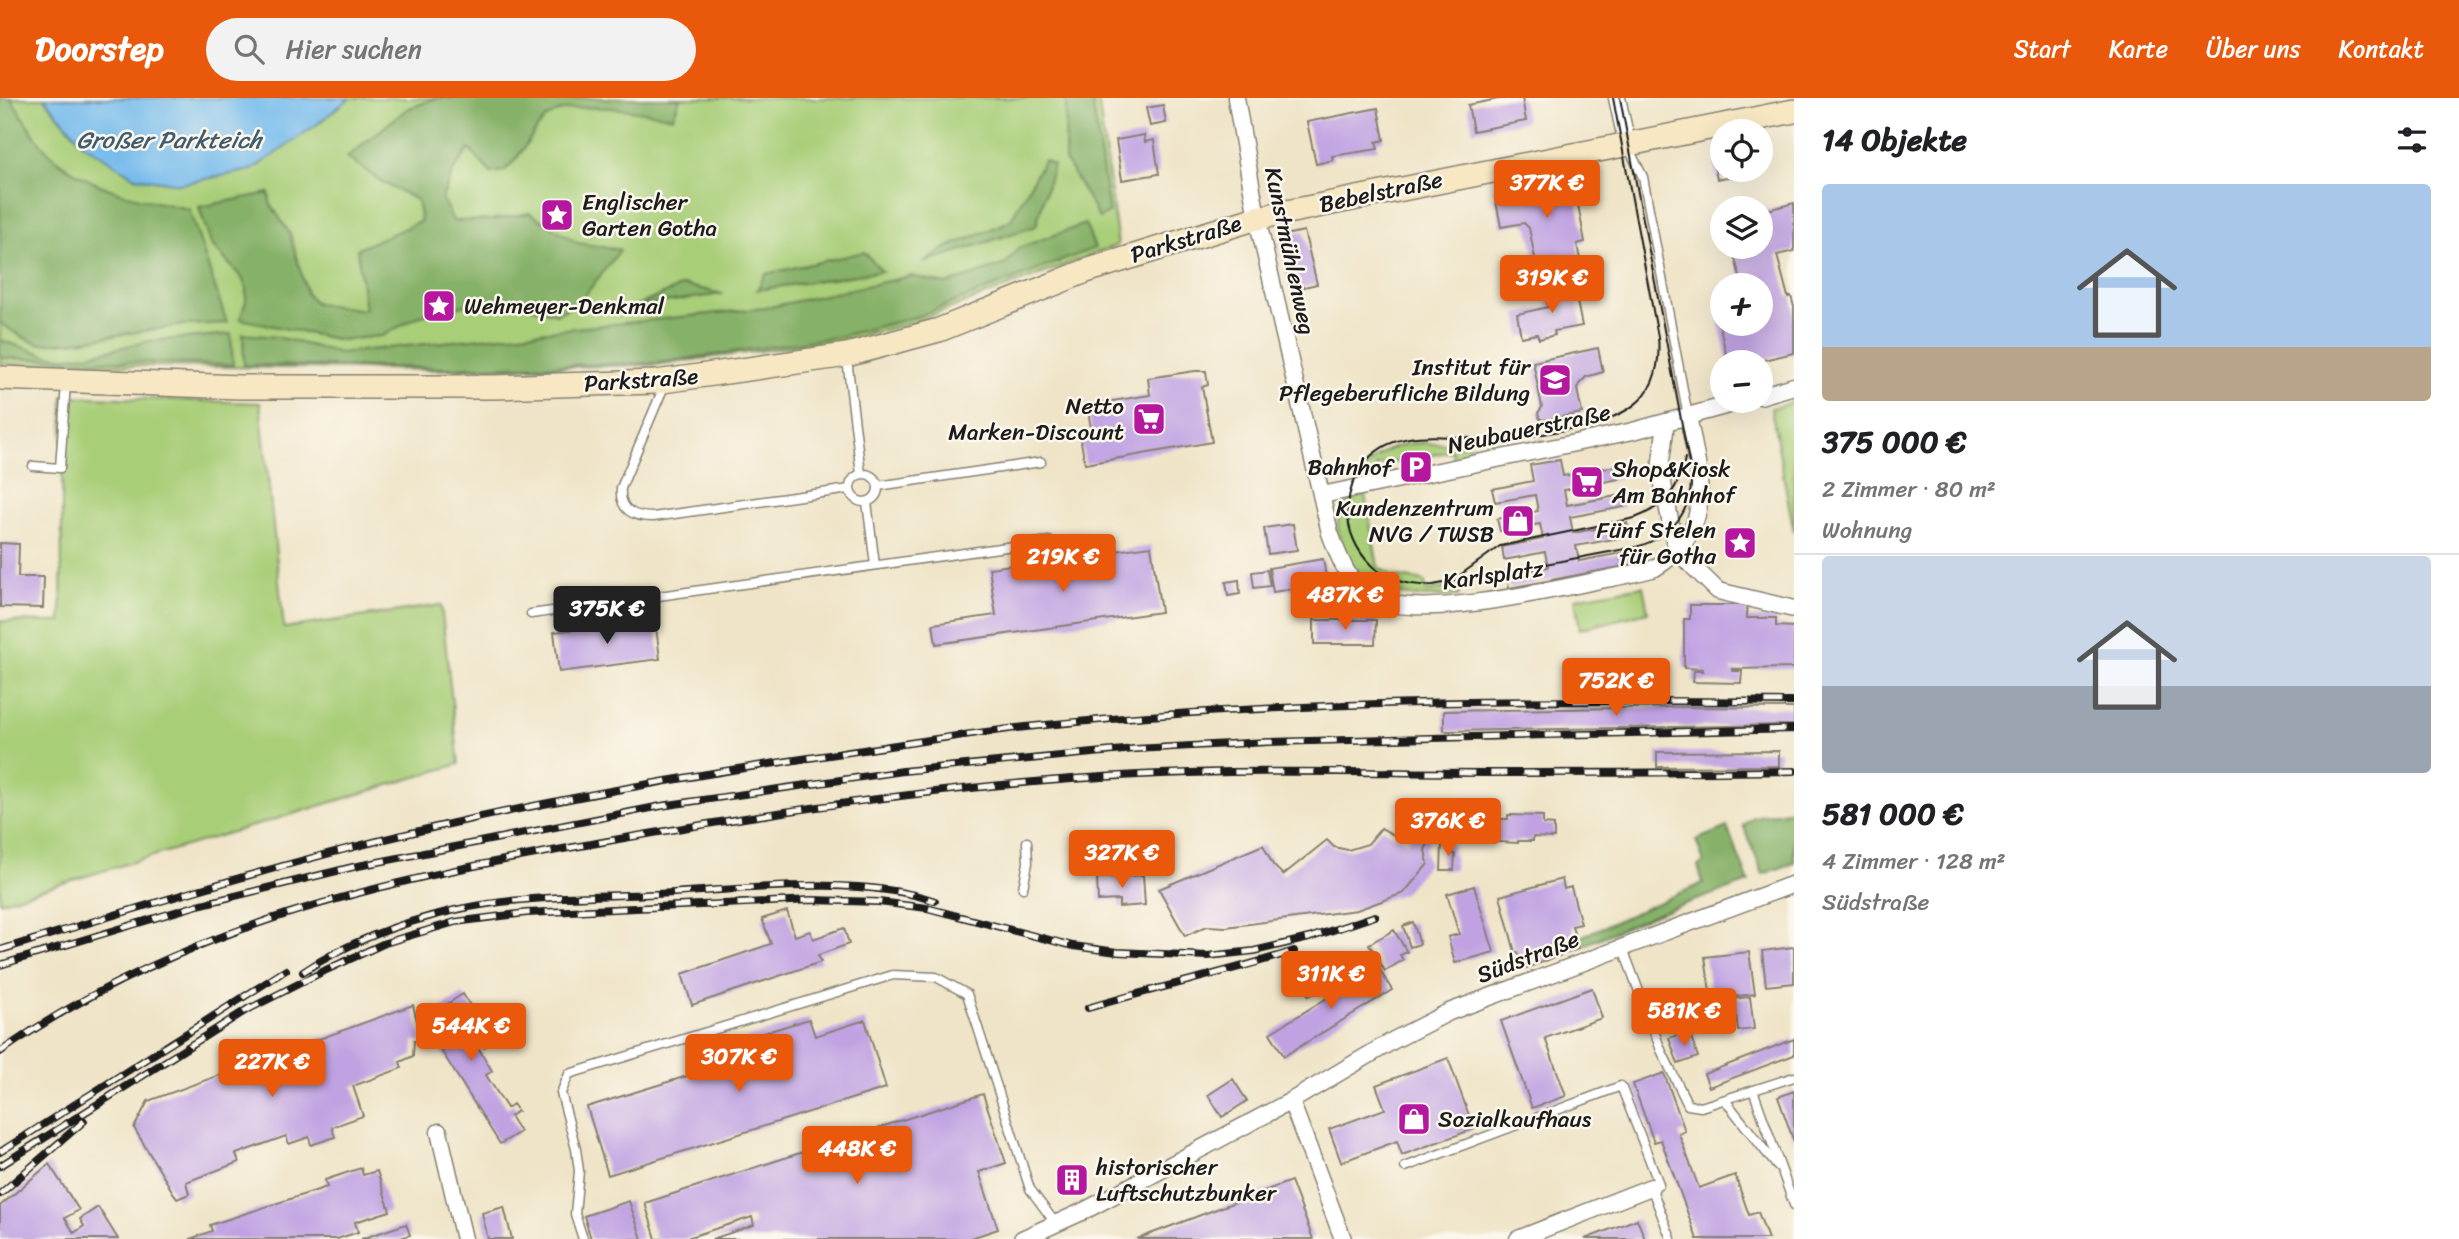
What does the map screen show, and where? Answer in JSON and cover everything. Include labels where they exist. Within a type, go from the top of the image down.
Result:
[{"type":"street","name":"Kunstmühlenweg","points":[[1236,98],[1257,218],[1322,495]]},
{"type":"street","points":[[1617,98],[1627,144]]},
{"type":"street","name":"Bebelstraße","points":[[1257,218],[1794,111]]},
{"type":"street","name":"Parkstraße","points":[[0,378],[240,387],[349,388],[495,387],[666,381],[847,355],[939,330],[1086,271],[1257,218]]},
{"type":"street","points":[[1773,392],[1794,386]]},
{"type":"street","name":"Neubauerstraße","points":[[1322,495],[1633,431],[1710,410]]},
{"type":"street","name":"Karlsplatz","points":[[1322,495],[1330,533],[1347,576],[1376,600],[1392,604],[1424,607],[1486,600],[1561,588],[1655,568],[1667,560],[1690,533],[1701,503],[1699,474],[1688,416]]},
{"type":"street","points":[[1665,431],[1660,468],[1676,550],[1718,595],[1794,609]]},
{"type":"street","name":"Südstraße","points":[[1022,1239],[1084,1211],[1291,1101],[1423,1024],[1515,986],[1794,884]]},
{"type":"street","points":[[1291,1101],[1343,1239]]},
{"type":"street","points":[[439,1132],[464,1239]]},
{"type":"street","points":[[1518,1239],[1651,1187]]},
{"type":"lane","points":[[1627,144],[1643,177],[1688,416]]},
{"type":"lane","points":[[847,355],[862,474]]},
{"type":"lane","points":[[33,466],[60,468],[67,380]]},
{"type":"lane","points":[[666,381],[621,488],[620,499],[633,515],[653,517],[850,489]]},
{"type":"lane","points":[[878,486],[1041,462]]},
{"type":"lane","points":[[862,474],[871,475],[878,486],[876,497],[867,502],[855,499],[850,489],[853,479],[862,474]]},
{"type":"lane","points":[[867,502],[876,565]]},
{"type":"lane","points":[[531,614],[1049,541]]},
{"type":"lane","points":[[1023,888],[1028,863],[1027,842]]},
{"type":"lane","points":[[1622,946],[1661,1050],[1688,1105],[1701,1107],[1794,1077]]},
{"type":"lane","points":[[583,1239],[575,1214],[579,1171],[576,1149],[561,1093],[569,1074],[893,975],[936,977],[967,994],[1030,1189],[1056,1224]]},
{"type":"lane","points":[[1405,1167],[1621,1086],[1659,1184],[1651,1187],[1671,1239]]},
{"type":"lane","points":[[1753,1090],[1794,1205]]},
{"type":"lane","points":[[1725,1100],[1781,1170]]},
{"type":"green space","name":"Englischer Garten Gotha","points":[[0,98],[44,98],[83,144],[316,125],[350,98],[1098,98],[1118,245],[912,323],[843,340],[656,365],[446,370],[0,364]]},
{"type":"green space","points":[[0,98],[11,98],[43,146],[57,160],[87,179],[154,202],[189,209],[227,323],[184,325],[71,342],[39,344],[0,323]]},
{"type":"green space","points":[[436,98],[680,98],[673,117],[606,108],[571,109],[556,113],[545,119],[504,171],[491,173],[469,149],[454,170],[442,198],[453,221],[491,220],[530,213],[578,243],[620,250],[579,303],[557,314],[523,305],[469,304],[417,317],[382,336],[340,340],[240,319],[246,301],[246,287],[242,278],[211,244],[199,207],[269,193],[270,203],[290,234],[307,294],[315,303],[365,310],[357,249],[421,221],[417,200],[383,183],[347,157],[407,109]]},
{"type":"green space","points":[[1066,98],[1092,98],[1109,213],[1099,218],[1065,160]]},
{"type":"green space","points":[[1044,160],[1053,165],[1036,226],[923,263],[946,248],[1010,221]]},
{"type":"green space","points":[[1085,224],[1095,248],[916,317],[837,337],[657,363],[446,368],[244,365],[243,334],[277,337],[340,353],[765,308],[911,276],[946,284],[1006,264],[1018,248]]},
{"type":"green space","points":[[864,252],[882,271],[757,290],[765,274]]},
{"type":"green space","points":[[684,285],[723,294],[636,306]]},
{"type":"green space","points":[[231,334],[233,365],[0,358],[0,340],[46,355],[65,357],[87,355],[150,341]]},
{"type":"green space","points":[[63,396],[260,403],[284,628],[441,605],[459,764],[0,902],[0,621],[61,622]]},
{"type":"green space","points":[[1794,402],[1794,533],[1772,413],[1773,407]]},
{"type":"green space","points":[[1543,440],[1544,443],[1454,461],[1452,451],[1376,466],[1377,472],[1361,475],[1386,451],[1401,446],[1433,443],[1491,447]]},
{"type":"green space","points":[[1365,495],[1378,567],[1392,576],[1424,581],[1427,591],[1461,586],[1458,596],[1399,595],[1377,588],[1360,576],[1342,546],[1338,523],[1345,505]]},
{"type":"green space","points":[[1643,586],[1648,612],[1580,629],[1575,598]]},
{"type":"green space","points":[[1794,810],[1794,863],[1763,874],[1743,825],[1753,817]]},
{"type":"green space","points":[[1727,827],[1749,882],[1658,913],[1582,946],[1578,938],[1703,883],[1698,866],[1704,862],[1696,840]]},
{"type":"water","name":"Großer Parkteich","points":[[44,98],[350,98],[252,170],[180,184],[135,177],[83,144]]},
{"type":"building","points":[[1503,98],[1522,98],[1526,121],[1473,131],[1468,105]]},
{"type":"building","points":[[1163,105],[1166,123],[1150,126],[1146,108]]},
{"type":"building","points":[[1378,108],[1384,140],[1376,142],[1378,149],[1332,156],[1333,160],[1316,164],[1307,122]]},
{"type":"building","points":[[1144,135],[1145,142],[1154,140],[1159,174],[1122,180],[1116,140]]},
{"type":"building","points":[[1572,177],[1579,182],[1581,192],[1576,194],[1585,242],[1577,244],[1580,260],[1537,268],[1529,228],[1524,223],[1501,227],[1495,196],[1553,184],[1553,188],[1564,185],[1563,179]]},
{"type":"building","points":[[1794,203],[1794,251],[1777,255],[1788,297],[1791,296],[1794,307],[1794,353],[1773,358],[1773,350],[1725,350],[1722,336],[1773,336],[1773,273],[1739,273],[1735,259],[1773,259],[1773,209]]},
{"type":"building","points":[[1304,231],[1317,284],[1291,290],[1280,243],[1285,235]]},
{"type":"building","points":[[1574,287],[1582,326],[1554,331],[1555,335],[1539,339],[1537,334],[1521,337],[1517,314],[1548,307],[1545,293]]},
{"type":"building","points":[[1598,348],[1603,372],[1586,377],[1577,389],[1582,413],[1540,419],[1538,413],[1542,407],[1533,362]]},
{"type":"building","name":"Netto Marken-Discount","points":[[1206,371],[1208,385],[1202,387],[1212,442],[1085,464],[1080,436],[1092,434],[1087,405],[1150,395],[1148,378]]},
{"type":"building","points":[[1560,460],[1563,476],[1616,466],[1619,479],[1564,490],[1567,505],[1622,495],[1624,507],[1570,517],[1573,533],[1627,523],[1630,536],[1576,546],[1579,561],[1632,551],[1635,564],[1509,588],[1507,575],[1548,567],[1545,552],[1504,560],[1502,547],[1543,539],[1540,524],[1500,531],[1497,519],[1538,511],[1535,495],[1495,502],[1492,489],[1533,481],[1530,465]]},
{"type":"building","points":[[1293,524],[1297,550],[1268,554],[1264,528]]},
{"type":"building","points":[[0,543],[19,544],[18,577],[44,577],[43,608],[0,607]]},
{"type":"building","points":[[1151,546],[1161,612],[936,644],[933,624],[996,615],[989,568]]},
{"type":"building","points":[[1323,559],[1327,583],[1273,592],[1269,568]]},
{"type":"building","points":[[1267,570],[1270,586],[1254,588],[1252,572]]},
{"type":"building","points":[[1239,580],[1240,594],[1228,596],[1226,582]]},
{"type":"building","points":[[1690,605],[1747,605],[1747,618],[1776,618],[1776,626],[1794,627],[1794,668],[1732,669],[1742,671],[1741,683],[1693,682],[1694,671],[1703,669],[1684,668],[1684,619],[1690,619]]},
{"type":"building","points":[[655,619],[660,659],[559,672],[554,632]]},
{"type":"building","points":[[1314,620],[1376,620],[1375,644],[1314,644]]},
{"type":"building","points":[[1794,708],[1794,725],[1444,731],[1444,711]]},
{"type":"building","points":[[1779,751],[1779,766],[1657,767],[1657,752]]},
{"type":"building","points":[[1508,815],[1543,816],[1543,824],[1554,825],[1554,838],[1533,837],[1533,841],[1518,843],[1458,840],[1458,822],[1487,822],[1487,819],[1508,819]]},
{"type":"building","points":[[1412,816],[1428,817],[1427,838],[1430,839],[1425,850],[1428,864],[1404,893],[1357,910],[1226,927],[1207,926],[1185,936],[1159,889],[1263,845],[1273,865],[1283,875],[1327,840],[1334,847],[1348,850],[1368,844],[1381,828],[1407,842],[1412,831]]},
{"type":"building","points":[[1442,844],[1453,845],[1454,870],[1441,870]]},
{"type":"building","points":[[1143,875],[1145,905],[1119,907],[1119,900],[1098,901],[1097,878]]},
{"type":"building","points":[[1562,879],[1564,889],[1571,887],[1581,924],[1572,926],[1578,949],[1524,969],[1518,952],[1515,952],[1500,896]]},
{"type":"building","points":[[1474,886],[1494,952],[1455,963],[1448,937],[1459,934],[1447,894]]},
{"type":"building","points":[[787,911],[795,936],[810,931],[813,939],[844,928],[849,944],[818,955],[821,962],[692,1005],[682,974],[771,944],[762,919]]},
{"type":"building","points":[[1413,922],[1420,944],[1410,947],[1403,926]]},
{"type":"building","points":[[1394,930],[1407,952],[1400,955],[1403,960],[1385,971],[1369,944]]},
{"type":"building","points":[[1794,947],[1794,983],[1766,986],[1762,951]]},
{"type":"building","points":[[1749,952],[1755,994],[1711,999],[1705,957]]},
{"type":"building","points":[[1378,967],[1392,990],[1284,1056],[1270,1033]]},
{"type":"building","points":[[1325,968],[1333,981],[1309,996],[1301,983]]},
{"type":"building","points":[[1592,988],[1602,1018],[1545,1038],[1566,1096],[1532,1108],[1501,1021]]},
{"type":"building","points":[[463,994],[492,1042],[484,1047],[472,1027],[461,1035],[468,1046],[475,1042],[492,1071],[486,1075],[507,1108],[513,1104],[518,1111],[510,1116],[520,1132],[500,1144],[422,1020]]},
{"type":"building","points":[[1750,997],[1754,1029],[1738,1031],[1736,1013],[1723,1014],[1721,1000]]},
{"type":"building","points":[[413,1005],[422,1041],[414,1041],[413,1056],[400,1062],[402,1068],[353,1086],[363,1116],[332,1127],[335,1137],[311,1145],[309,1137],[289,1144],[286,1136],[236,1154],[239,1162],[186,1182],[189,1194],[177,1199],[134,1128],[148,1101]]},
{"type":"building","points":[[809,1019],[815,1036],[865,1020],[886,1088],[608,1175],[587,1107],[752,1056],[747,1038]]},
{"type":"building","points":[[1689,1031],[1698,1057],[1678,1064],[1669,1038]]},
{"type":"building","points":[[1794,1039],[1794,1055],[1709,1087],[1704,1074]]},
{"type":"building","name":"Sozialkaufhaus","points":[[1448,1058],[1474,1129],[1402,1155],[1397,1141],[1341,1162],[1329,1129],[1385,1109],[1376,1085]]},
{"type":"building","points":[[1664,1073],[1685,1131],[1679,1134],[1699,1188],[1735,1175],[1749,1215],[1758,1212],[1768,1239],[1697,1239],[1661,1140],[1654,1142],[1633,1084]]},
{"type":"building","points":[[1233,1079],[1247,1101],[1222,1117],[1208,1095]]},
{"type":"building","points":[[1794,1091],[1794,1142],[1778,1097]]},
{"type":"building","points":[[983,1094],[1006,1163],[979,1172],[998,1229],[968,1239],[712,1239],[754,1225],[752,1217],[684,1239],[656,1239],[645,1203]]},
{"type":"building","points":[[49,1164],[79,1210],[65,1218],[74,1233],[84,1226],[80,1219],[98,1207],[118,1239],[0,1239],[0,1206]]},
{"type":"building","points":[[361,1168],[363,1175],[377,1171],[390,1211],[355,1222],[358,1232],[337,1239],[190,1239],[212,1231],[210,1225],[327,1187],[325,1180]]},
{"type":"building","name":"historischer Luftschutzbunker","points":[[1068,1170],[1076,1170],[1082,1180],[1076,1190],[1068,1190],[1062,1184],[1062,1176]]},
{"type":"building","points":[[1291,1181],[1313,1239],[1137,1239]]},
{"type":"building","points":[[629,1201],[642,1239],[591,1239],[584,1216]]},
{"type":"building","points":[[504,1207],[512,1239],[488,1239],[482,1213]]},
{"type":"building","points":[[1637,1219],[1645,1239],[1585,1239]]},
{"type":"building","points":[[406,1224],[410,1235],[398,1239],[361,1239]]},
{"type":"tram line","points":[[1613,98],[1658,337],[1658,360],[1654,379],[1646,393],[1634,405],[1620,414],[1585,426],[1506,439],[1443,436],[1407,438],[1390,443],[1375,452],[1354,480],[1349,495],[1348,514],[1357,547],[1373,567],[1387,576],[1417,585],[1433,585],[1636,547],[1670,529],[1684,510],[1689,498],[1691,472],[1620,98]]},
{"type":"tram line","points":[[1456,578],[1500,546],[1645,514],[1669,496],[1675,488],[1685,458]]},
{"type":"railway","points":[[0,950],[256,873],[464,821],[712,773],[979,733],[1122,718],[1314,706],[1506,701],[1794,702]]},
{"type":"railway","points":[[0,965],[198,905],[353,867],[661,806],[903,771],[1135,749],[1268,742],[1794,729]]},
{"type":"railway","points":[[0,1052],[69,1008],[140,971],[212,940],[286,914],[362,892],[517,857],[731,820],[934,792],[1138,775],[1273,772],[1794,771]]},
{"type":"railway","points":[[303,972],[338,951],[396,927],[455,910],[504,902],[797,886],[870,888],[935,901]]},
{"type":"railway","points":[[245,1011],[385,943],[455,922],[526,913],[812,900],[879,902],[927,908],[1073,946],[1117,952],[1208,956],[1254,951],[1309,938],[1375,916]]},
{"type":"railway","points":[[1088,1008],[1294,951]]},
{"type":"railway","points":[[0,1152],[286,970]]},
{"type":"railway","points":[[0,1166],[251,1007]]},
{"type":"railway","points":[[0,1194],[84,1121]]},
{"type":"place","name":"Englischer Garten Gotha","points":[[557,215]]},
{"type":"place","name":"Wehmeyer-Denkmal","points":[[439,306]]},
{"type":"place","name":"Institut für Pflegeberufliche Bildung","points":[[1555,380]]},
{"type":"place","name":"Netto Marken-Discount","points":[[1149,419]]},
{"type":"place","name":"Bahnhof","points":[[1416,467]]},
{"type":"place","name":"Shop&Kiosk Am Bahnhof","points":[[1587,482]]},
{"type":"place","name":"Kundenzentrum NVG / TWSB","points":[[1518,521]]},
{"type":"place","name":"Fünf Stelen für Gotha","points":[[1740,543]]},
{"type":"place","name":"Sozialkaufhaus","points":[[1414,1119]]},
{"type":"place","name":"historischer Luftschutzbunker","points":[[1072,1180]]}]
